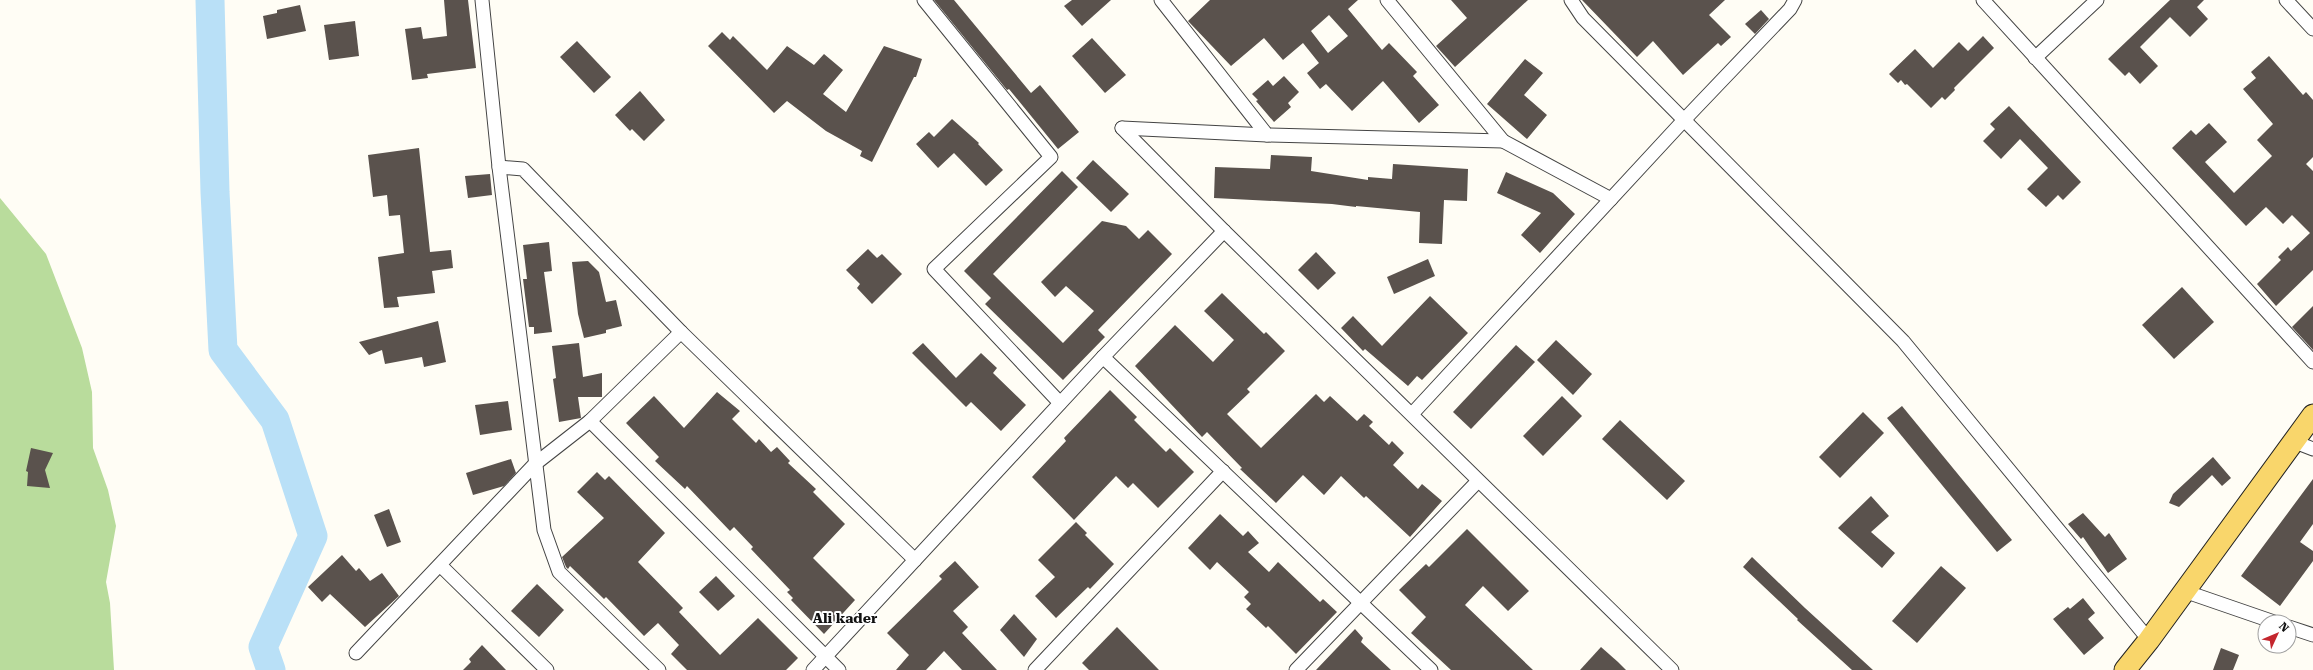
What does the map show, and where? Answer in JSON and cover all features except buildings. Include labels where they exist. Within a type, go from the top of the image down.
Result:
[{"type":"main road","points":[[2125,670],[2149,640],[2184,591],[2304,445],[2313,415]]},
{"type":"street","points":[[482,0],[499,167],[544,530],[559,572],[659,670]]},
{"type":"street","points":[[924,0],[1051,157],[934,269],[1060,404]]},
{"type":"street","points":[[1161,0],[1267,135]]},
{"type":"street","points":[[1387,0],[1503,141],[1611,199]]},
{"type":"street","points":[[1571,0],[1583,18],[1902,341],[2149,640]]},
{"type":"street","points":[[1412,414],[1684,120],[1790,9],[1795,0]]},
{"type":"street","points":[[1983,0],[2313,362]]},
{"type":"street","points":[[2035,58],[2097,0]]},
{"type":"street","points":[[2286,0],[2313,29]]},
{"type":"street","points":[[1503,141],[1267,135],[1122,128],[1224,231],[1672,670]]},
{"type":"street","points":[[499,167],[523,169],[681,332],[915,560]]},
{"type":"street","points":[[813,670],[1103,357],[1224,231]]},
{"type":"street","points":[[356,653],[535,464],[590,421],[681,332]]},
{"type":"street","points":[[1103,357],[1431,670]]},
{"type":"street","points":[[590,421],[839,670]]},
{"type":"street","points":[[1035,670],[1223,471]]},
{"type":"street","points":[[1296,670],[1478,480]]},
{"type":"street","points":[[440,564],[547,670]]},
{"type":"street","points":[[2184,591],[2257,616]]},
{"type":"street","points":[[2297,630],[2313,635]]},
{"type":"green space","points":[[0,198],[46,254],[82,348],[92,392],[93,448],[108,490],[116,526],[106,582],[110,603],[114,670],[0,670]]},
{"type":"waterway","points":[[210,0],[215,192],[223,350],[275,420],[313,536],[263,647],[271,670]]},
{"type":"district","name":"Ali kader","points":[[845,618]]}]
